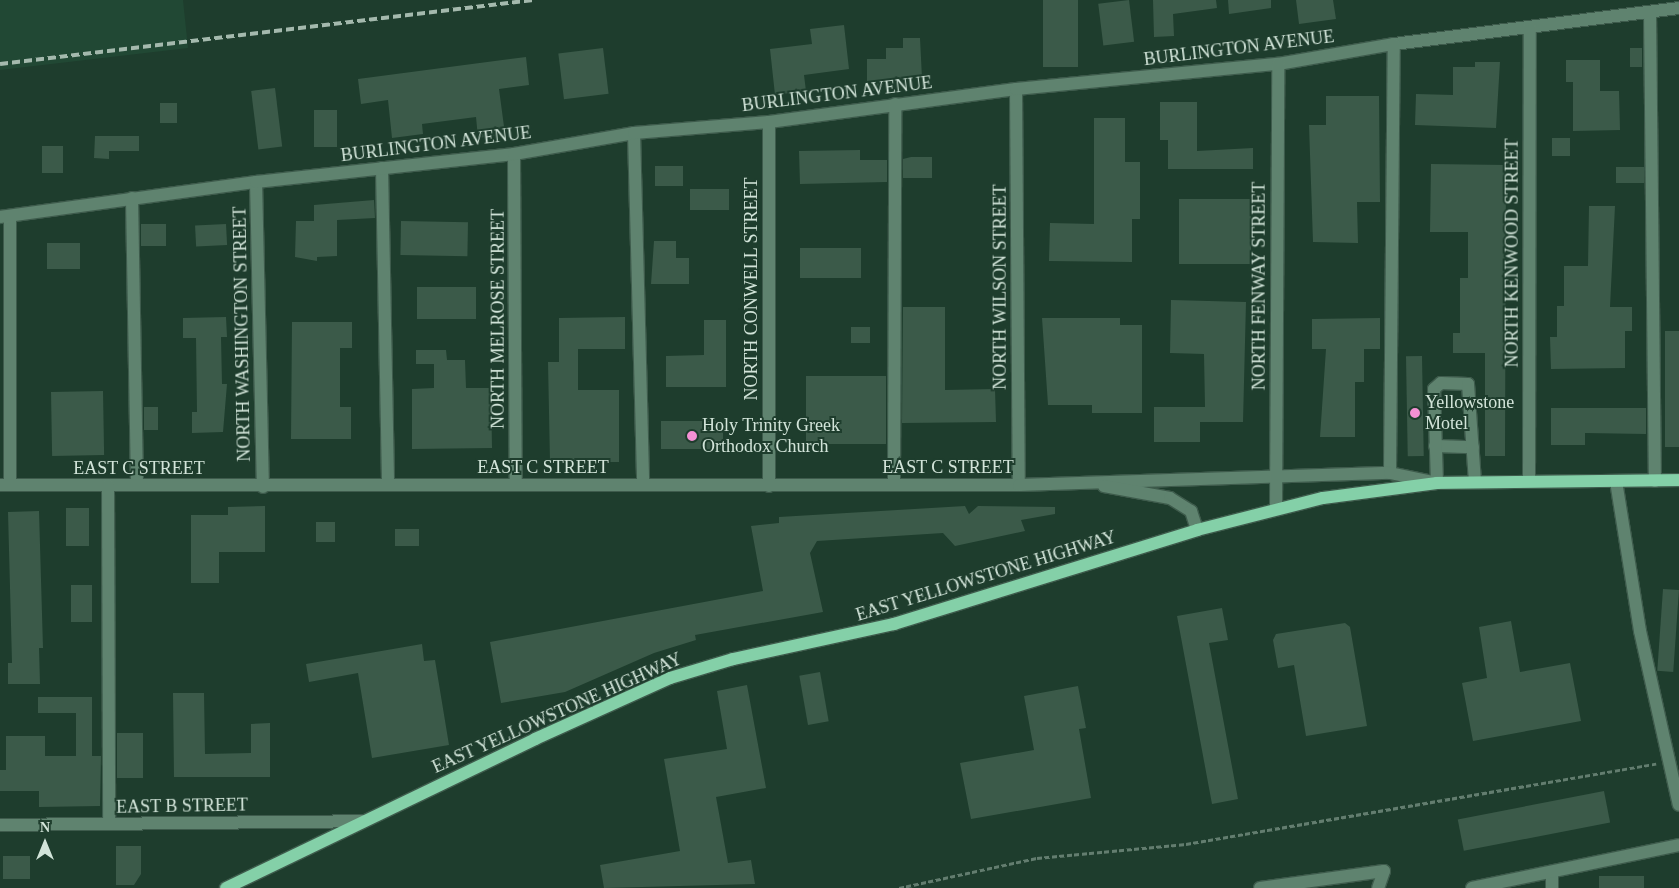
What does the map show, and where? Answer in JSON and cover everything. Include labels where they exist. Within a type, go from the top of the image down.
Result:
[{"type":"main road","name":"EAST YELLOWSTONE HIGHWAY","points":[[226,888],[363,821],[670,678],[894,624],[1198,530],[1276,508],[1437,483],[1529,480],[1679,480]]},
{"type":"street","name":"BURLINGTON AVENUE","points":[[5,217],[256,182],[514,154],[634,133],[769,122],[1016,89],[1278,64],[1394,44],[1679,8]]},
{"type":"street","points":[[1650,12],[1655,481]]},
{"type":"street","name":"NORTH KENWOOD STREET","points":[[1529,480],[1530,26]]},
{"type":"street","points":[[1390,473],[1394,44]]},
{"type":"street","name":"NORTH FENWAY STREET","points":[[1276,508],[1278,64]]},
{"type":"street","name":"NORTH WILSON STREET","points":[[1016,89],[1019,485]]},
{"type":"street","points":[[894,484],[896,104]]},
{"type":"street","name":"NORTH CONWELL STREET","points":[[768,486],[769,122]]},
{"type":"street","points":[[634,133],[643,484]]},
{"type":"street","name":"NORTH MELROSE STREET","points":[[514,154],[516,485]]},
{"type":"street","points":[[382,168],[388,485]]},
{"type":"street","name":"NORTH WASHINGTON STREET","points":[[256,182],[263,487]]},
{"type":"street","points":[[132,198],[137,485]]},
{"type":"street","points":[[5,217],[5,485]]},
{"type":"street","points":[[1437,483],[1434,389],[1441,384],[1468,384],[1475,482]]},
{"type":"street","points":[[1435,446],[1473,447]]},
{"type":"street","name":"EAST C STREET","points":[[5,485],[263,487],[643,484],[768,486],[1019,485],[1390,473],[1437,483]]},
{"type":"street","points":[[1616,481],[1667,762],[1679,805]]},
{"type":"street","name":"EAST C STREET","points":[[1087,483],[1170,498],[1191,511],[1198,530]]},
{"type":"street","points":[[108,485],[109,824]]},
{"type":"street","name":"EAST B STREET","points":[[0,825],[363,821]]},
{"type":"street","points":[[1472,888],[1552,874],[1679,845]]},
{"type":"street","points":[[1260,888],[1384,871],[1378,888]]},
{"type":"street","points":[[1552,874],[1552,888]]},
{"type":"path","points":[[899,888],[963,870],[1037,858],[1186,844],[1667,762]]},
{"type":"shaded area","points":[[0,0],[183,0],[188,48],[0,70]]},
{"type":"building","points":[[1043,0],[1078,0],[1078,67],[1043,67]]},
{"type":"building","points":[[1129,0],[1134,42],[1103,45],[1098,4]]},
{"type":"building","points":[[1153,0],[1216,0],[1217,8],[1173,14],[1174,36],[1154,37]]},
{"type":"building","points":[[1228,0],[1271,0],[1271,8],[1229,14]]},
{"type":"building","points":[[1296,0],[1333,0],[1336,19],[1299,24]]},
{"type":"building","points":[[844,25],[849,69],[804,75],[806,91],[775,95],[770,49],[812,44],[810,29]]},
{"type":"building","points":[[903,38],[920,38],[922,78],[882,80],[882,91],[867,91],[867,59],[886,59],[886,48],[903,48]]},
{"type":"building","points":[[603,48],[609,94],[564,99],[558,53]]},
{"type":"building","points":[[1630,48],[1642,48],[1642,67],[1630,67]]},
{"type":"building","points":[[526,57],[529,85],[499,89],[505,134],[478,138],[476,117],[422,124],[423,134],[392,138],[388,100],[361,104],[358,79]]},
{"type":"building","points":[[1566,60],[1600,60],[1600,91],[1619,91],[1620,130],[1573,131],[1573,82],[1566,82]]},
{"type":"building","points":[[1475,62],[1500,62],[1496,128],[1415,125],[1416,94],[1453,95],[1453,67],[1475,67]]},
{"type":"building","points":[[275,88],[282,147],[258,149],[251,91]]},
{"type":"building","points":[[1326,96],[1379,96],[1380,202],[1357,202],[1358,243],[1313,242],[1309,125],[1326,125]]},
{"type":"building","points":[[1160,102],[1197,102],[1197,151],[1253,148],[1253,169],[1168,169],[1168,140],[1160,140]]},
{"type":"building","points":[[160,103],[177,103],[177,123],[160,123]]},
{"type":"building","points":[[314,110],[337,110],[337,147],[314,147]]},
{"type":"building","points":[[1094,118],[1125,118],[1125,162],[1140,162],[1140,219],[1132,219],[1132,262],[1049,261],[1050,223],[1094,224]]},
{"type":"building","points":[[95,136],[139,136],[139,151],[109,151],[109,159],[94,158]]},
{"type":"building","points":[[1552,138],[1570,138],[1570,156],[1552,156]]},
{"type":"building","points":[[42,146],[63,146],[63,173],[42,173]]},
{"type":"building","points":[[860,150],[860,160],[887,160],[887,182],[800,184],[799,151]]},
{"type":"building","points":[[932,157],[932,178],[903,178],[903,159]]},
{"type":"building","points":[[1431,164],[1506,165],[1505,456],[1485,456],[1485,353],[1453,353],[1453,333],[1460,333],[1460,278],[1468,278],[1468,232],[1430,232]]},
{"type":"building","points":[[655,166],[683,166],[683,186],[655,186]]},
{"type":"building","points":[[1616,167],[1644,167],[1644,183],[1616,183]]},
{"type":"building","points":[[690,189],[729,189],[729,210],[690,210]]},
{"type":"building","points":[[1179,199],[1251,199],[1251,264],[1179,264]]},
{"type":"building","points":[[374,200],[375,218],[337,220],[337,256],[317,257],[317,261],[295,257],[296,221],[314,221],[314,205]]},
{"type":"building","points":[[1589,206],[1615,206],[1610,307],[1632,307],[1632,331],[1625,331],[1625,368],[1551,369],[1550,337],[1557,337],[1557,306],[1564,306],[1564,266],[1588,266]]},
{"type":"building","points":[[401,221],[468,222],[467,256],[400,255]]},
{"type":"building","points":[[141,224],[166,224],[166,246],[141,246]]},
{"type":"building","points":[[226,224],[227,245],[196,247],[195,226]]},
{"type":"building","points":[[654,241],[676,241],[676,258],[689,258],[689,284],[651,284]]},
{"type":"building","points":[[47,243],[80,243],[80,269],[47,269]]},
{"type":"building","points":[[800,248],[861,248],[861,278],[800,278]]},
{"type":"building","points":[[417,287],[476,287],[476,319],[417,319]]},
{"type":"building","points":[[1171,300],[1246,302],[1243,422],[1200,422],[1200,442],[1154,442],[1154,407],[1205,407],[1204,354],[1170,353]]},
{"type":"building","points":[[903,307],[945,307],[945,390],[995,389],[996,422],[902,423]]},
{"type":"building","points":[[226,317],[227,337],[221,337],[222,384],[227,384],[223,432],[192,433],[192,412],[197,412],[196,338],[183,338],[183,318]]},
{"type":"building","points":[[625,317],[625,349],[578,349],[578,390],[619,390],[619,462],[550,462],[548,362],[559,362],[559,318]]},
{"type":"building","points":[[1042,318],[1120,318],[1120,325],[1142,325],[1142,413],[1092,413],[1092,405],[1048,405]]},
{"type":"building","points":[[1380,318],[1380,349],[1364,349],[1364,382],[1355,382],[1355,437],[1320,437],[1326,349],[1312,349],[1312,319]]},
{"type":"building","points":[[704,320],[726,320],[726,387],[666,387],[666,356],[704,355]]},
{"type":"building","points":[[292,322],[352,322],[352,348],[340,348],[340,407],[351,407],[351,439],[291,439]]},
{"type":"building","points":[[851,327],[870,327],[870,343],[851,343]]},
{"type":"building","points":[[1665,331],[1679,331],[1679,447],[1665,447]]},
{"type":"building","points":[[416,350],[446,350],[447,360],[465,360],[466,388],[491,388],[492,448],[412,449],[412,389],[434,388],[434,364],[416,364]]},
{"type":"building","name":"Yellowstone Motel","points":[[1406,356],[1422,356],[1424,456],[1408,456]]},
{"type":"building","points":[[806,376],[886,376],[886,444],[806,444]]},
{"type":"building","points":[[103,391],[104,455],[52,456],[51,392]]},
{"type":"building","points":[[144,407],[158,407],[158,430],[144,430]]},
{"type":"building","points":[[1551,408],[1646,408],[1646,434],[1585,433],[1585,445],[1551,445]]},
{"type":"building","name":"Holy Trinity Greek Orthodox Church","points":[[661,421],[723,421],[723,449],[661,449]]},
{"type":"building","points":[[265,506],[265,552],[219,552],[219,583],[191,583],[191,515],[228,515],[228,507]]},
{"type":"building","points":[[965,506],[969,514],[978,506],[1055,507],[1055,514],[1021,520],[1025,531],[955,546],[943,533],[817,541],[810,553],[823,612],[695,635],[696,640],[654,653],[565,692],[501,703],[490,642],[763,591],[751,526],[779,523],[779,517]]},
{"type":"building","points":[[66,508],[89,508],[89,546],[66,546]]},
{"type":"building","points":[[39,511],[43,648],[39,648],[40,684],[8,684],[8,663],[12,663],[8,512]]},
{"type":"building","points":[[316,522],[335,522],[335,542],[316,542]]},
{"type":"building","points":[[395,529],[419,529],[419,546],[395,546]]},
{"type":"building","points":[[71,585],[92,585],[92,622],[71,622]]},
{"type":"building","points":[[1663,589],[1679,590],[1673,672],[1657,671]]},
{"type":"building","points":[[1222,608],[1228,640],[1209,643],[1238,799],[1212,804],[1177,616]]},
{"type":"building","points":[[1511,621],[1520,672],[1570,663],[1581,721],[1473,741],[1462,683],[1487,678],[1479,627]]},
{"type":"building","points":[[1345,623],[1350,627],[1367,726],[1306,736],[1294,665],[1278,668],[1273,640],[1276,634]]},
{"type":"building","points":[[422,644],[424,661],[435,660],[449,745],[372,758],[358,673],[309,682],[306,664]]},
{"type":"building","points":[[820,672],[829,721],[808,725],[799,676]]},
{"type":"building","points":[[747,685],[766,788],[716,797],[728,863],[751,860],[755,884],[604,888],[600,865],[680,851],[664,759],[727,749],[717,691]]},
{"type":"building","points":[[1078,686],[1086,728],[1079,729],[1091,798],[971,819],[960,763],[1034,750],[1024,696]]},
{"type":"building","points":[[173,693],[204,693],[205,754],[251,753],[251,724],[270,723],[270,777],[174,777]]},
{"type":"building","points":[[38,697],[92,697],[92,756],[101,756],[100,806],[39,807],[39,791],[0,791],[0,770],[6,770],[6,736],[45,736],[45,756],[76,756],[76,713],[38,713]]},
{"type":"building","points":[[117,733],[143,733],[143,778],[117,778]]},
{"type":"building","points":[[1604,791],[1610,822],[1464,851],[1458,819]]},
{"type":"building","points":[[116,846],[141,846],[141,874],[134,885],[116,885]]},
{"type":"building","points":[[3,856],[30,856],[30,879],[3,879]]},
{"type":"building","points":[[1599,876],[1644,876],[1644,888],[1599,888]]},
{"type":"railway","points":[[0,64],[533,0]]},
{"type":"place","name":"Yellowstone Motel","points":[[1415,413]]},
{"type":"place","name":"Holy Trinity Greek Orthodox Church","points":[[692,436]]}]
